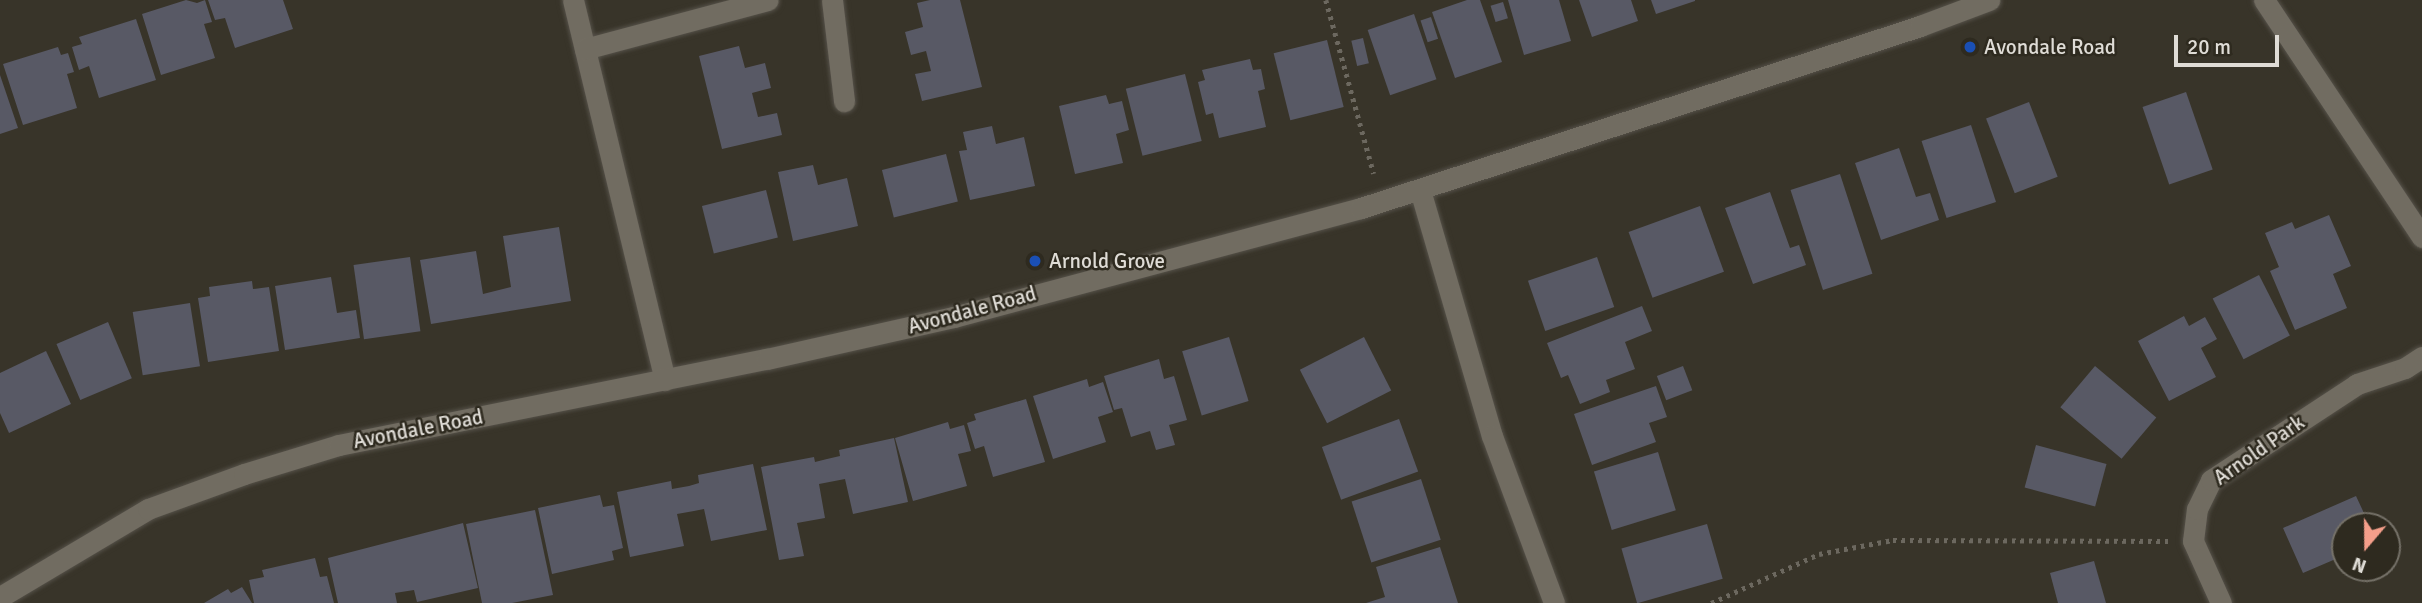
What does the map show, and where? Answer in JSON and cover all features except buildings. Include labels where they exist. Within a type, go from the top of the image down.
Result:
[{"type":"street","points":[[573,0],[666,380]]},
{"type":"street","points":[[584,49],[768,0]]},
{"type":"street","points":[[832,0],[844,101]]},
{"type":"street","name":"Avondale Road","points":[[0,597],[148,509],[244,474],[339,445],[666,380],[954,317],[1382,202],[1920,26],[1989,0]]},
{"type":"street","points":[[2264,0],[2422,237]]},
{"type":"street","points":[[1420,190],[1492,436],[1554,603]]},
{"type":"street","name":"Arnold Park","points":[[2193,541],[2197,509],[2211,480],[2357,384],[2405,368],[2422,357]]},
{"type":"street","points":[[2193,541],[2221,603]]},
{"type":"path","points":[[1326,0],[1382,202]]},
{"type":"path","points":[[1711,603],[1819,554],[1894,540],[2193,541]]},
{"type":"place","name":"Avondale Road","points":[[1970,47]]},
{"type":"place","name":"Arnold Grove","points":[[1035,261]]}]
